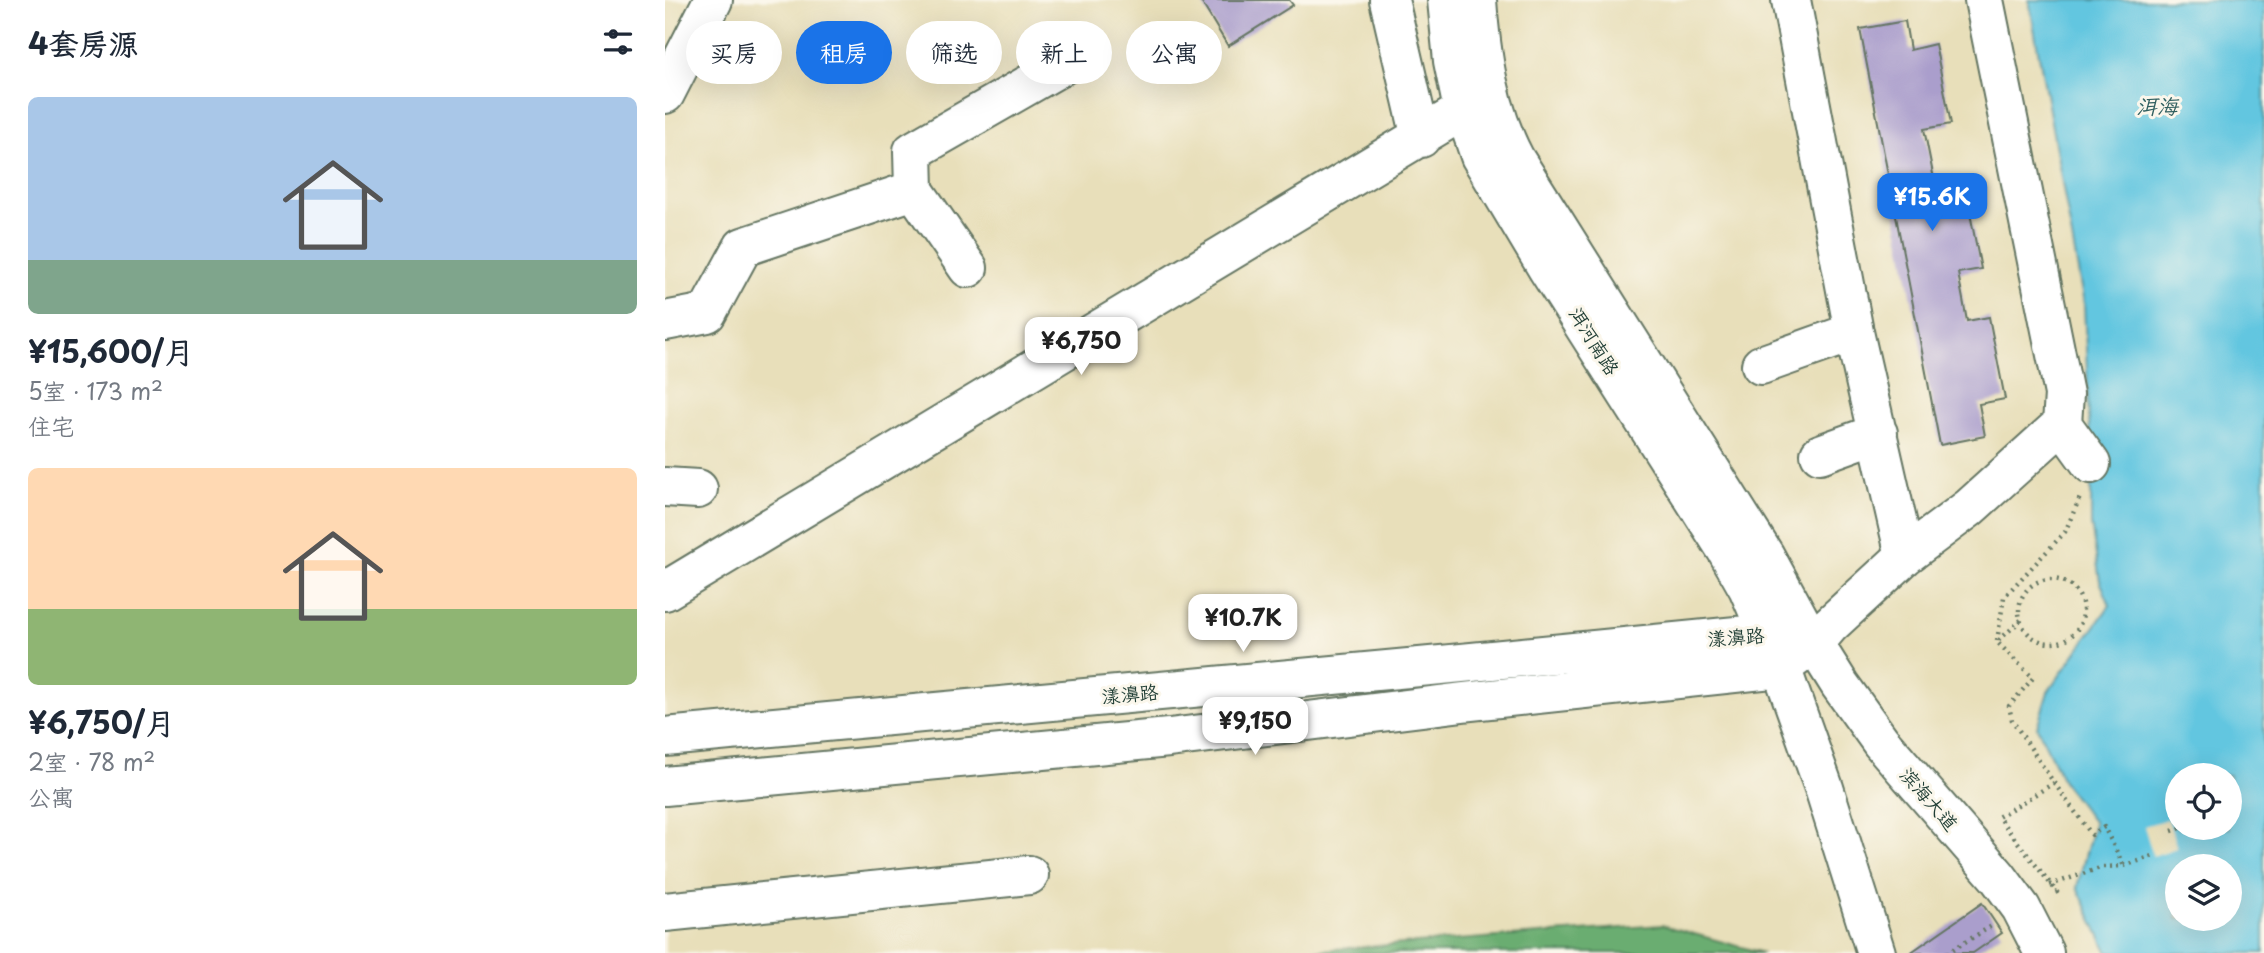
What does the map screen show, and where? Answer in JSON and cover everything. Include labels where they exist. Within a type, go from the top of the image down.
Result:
[{"type":"main road","points":[[665,94],[713,0]]},
{"type":"main road","points":[[1389,0],[1421,138]]},
{"type":"main road","name":"洱河南路","points":[[1447,0],[1453,61],[1472,138],[1490,174],[1739,571],[1781,668]]},
{"type":"main road","name":"洱河南路","points":[[1477,0],[1490,93],[1500,128],[1511,151],[1765,556],[1814,644]]},
{"type":"main road","points":[[1791,0],[1854,332],[1905,556]]},
{"type":"main road","points":[[1984,0],[2064,394],[2062,424],[2091,464]]},
{"type":"main road","points":[[968,268],[914,190],[913,151],[1030,84]]},
{"type":"main road","points":[[665,592],[1464,110]]},
{"type":"main road","points":[[665,321],[707,313],[743,247],[914,190]]},
{"type":"main road","points":[[1761,365],[1854,332]]},
{"type":"main road","points":[[1814,644],[1830,625],[1905,556],[1969,508],[2062,424]]},
{"type":"main road","points":[[1820,454],[1878,432]]},
{"type":"main road","name":"漾濞路","points":[[665,737],[1427,667],[1767,632],[1814,644]]},
{"type":"main road","name":"漾濞路","points":[[665,786],[1168,738],[1477,700],[1781,668],[1814,644]]},
{"type":"main road","name":"滨海大道","points":[[1814,644],[1881,742],[1982,858],[2021,908],[2044,953]]},
{"type":"main road","points":[[1781,668],[1824,788],[1876,953]]},
{"type":"main road","points":[[665,912],[1029,875]]},
{"type":"path","points":[[1997,642],[2004,597],[2065,532],[2077,508],[2091,464]]},
{"type":"path","points":[[2047,578],[2069,583],[2082,600],[2084,612],[2081,623],[2076,631],[2060,642],[2050,643],[2032,636],[2021,620],[2019,609],[2028,588],[2047,578]]},
{"type":"path","points":[[1997,642],[2021,620]]},
{"type":"path","points":[[1997,642],[2033,678],[2009,706],[2012,720],[2092,835],[2104,827],[2124,866]]},
{"type":"path","points":[[1947,953],[2021,908],[2057,892],[1998,817],[2054,783]]},
{"type":"path","points":[[2050,885],[2103,867],[2124,866],[2153,856]]},
{"type":"green space","points":[[1662,925],[1763,953],[1281,953]]},
{"type":"water","name":"洱海","points":[[2029,0],[2264,0],[2264,953],[2108,953],[2077,887],[2094,823],[2064,783],[2037,727],[2048,692],[2110,605],[2100,581],[2091,524],[2084,304]]},
{"type":"pier","points":[[2165,820],[2165,840],[2175,840],[2177,848],[2153,856],[2144,826]]},
{"type":"building","points":[[1200,0],[1289,0],[1293,5],[1228,46],[1222,36],[1222,21],[1213,21]]},
{"type":"building","points":[[1905,21],[1910,50],[1935,44],[1951,124],[1924,129],[1936,189],[1964,183],[1981,269],[1958,273],[1967,321],[1989,317],[2005,399],[1979,404],[1985,436],[1940,445],[1860,29]]},
{"type":"building","points":[[1982,903],[2002,933],[1973,953],[1910,953]]}]
